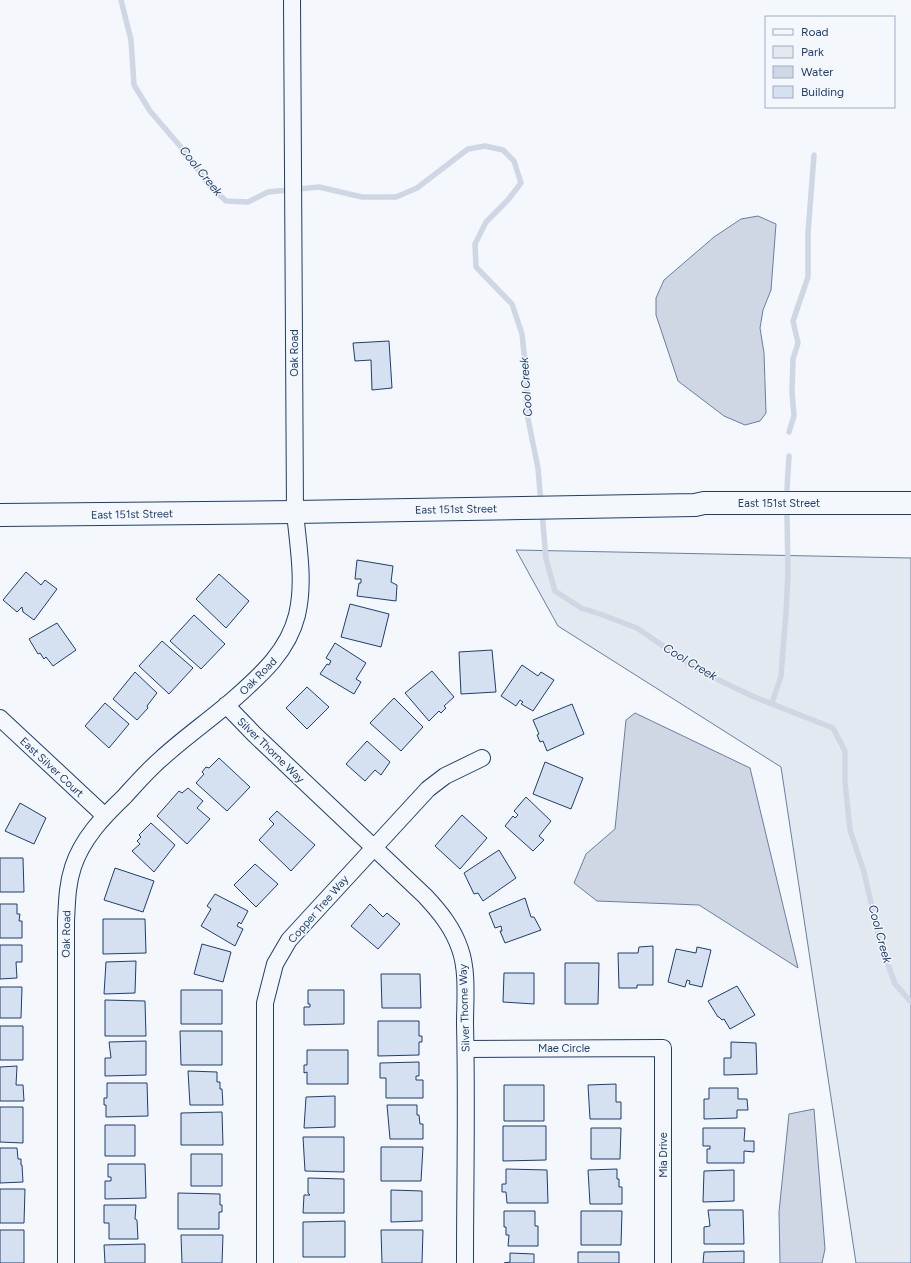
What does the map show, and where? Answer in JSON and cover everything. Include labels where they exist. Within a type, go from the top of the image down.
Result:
[{"type":"street","name":"Oak Road","points":[[66,1263],[66,921],[68,889],[73,867],[81,848],[105,816],[162,758],[262,675],[278,657],[289,636],[300,597],[300,573],[295,512],[292,0]]},
{"type":"street","name":"East 151st Street","points":[[0,515],[592,507],[695,505],[704,503],[911,503]]},
{"type":"street","name":"Silver Thorne Way","points":[[226,705],[254,734],[426,896],[441,913],[453,932],[461,950],[464,969],[466,1049],[465,1263]]},
{"type":"street","name":"East Silver Court","points":[[0,718],[105,816]]},
{"type":"street","name":"Copper Tree Way","points":[[266,1263],[265,1003],[275,964],[289,940],[428,788],[445,776],[482,758]]},
{"type":"street","name":"Mae Circle","points":[[466,1049],[663,1048]]},
{"type":"street","name":"Mia Drive","points":[[663,1048],[664,1263]]},
{"type":"green space","points":[[516,550],[911,558],[911,1263],[856,1263],[781,767],[558,626]]},
{"type":"water","points":[[758,216],[776,224],[771,290],[763,310],[760,328],[764,353],[766,413],[760,421],[745,425],[724,416],[678,381],[656,315],[656,298],[664,280],[714,237],[741,219]]},
{"type":"water","points":[[635,713],[750,768],[798,968],[699,905],[597,901],[574,883],[586,854],[615,829],[626,720]]},
{"type":"water","points":[[814,1109],[825,1249],[822,1263],[780,1263],[779,1212],[789,1114]]},
{"type":"building","points":[[389,341],[392,388],[372,390],[371,360],[355,361],[353,343]]},
{"type":"building","points":[[357,560],[393,566],[391,582],[397,585],[396,601],[357,596],[361,579],[355,579]]},
{"type":"building","points":[[26,572],[41,585],[45,580],[57,589],[34,620],[23,612],[22,607],[17,612],[3,600]]},
{"type":"building","points":[[219,574],[249,601],[226,628],[196,599]]},
{"type":"building","points":[[350,604],[389,614],[381,647],[341,637]]},
{"type":"building","points":[[194,615],[225,644],[201,669],[170,641]]},
{"type":"building","points":[[57,623],[76,650],[53,666],[46,657],[44,659],[40,653],[38,654],[29,639]]},
{"type":"building","points":[[162,641],[193,668],[169,694],[139,666]]},
{"type":"building","points":[[335,643],[366,663],[356,679],[361,682],[354,694],[320,674],[331,661],[326,658]]},
{"type":"building","points":[[492,650],[496,692],[461,694],[459,652]]},
{"type":"building","points":[[522,665],[538,676],[541,672],[554,680],[533,711],[521,704],[523,702],[520,700],[516,706],[501,696]]},
{"type":"building","points":[[432,671],[454,697],[444,706],[446,708],[441,713],[439,711],[429,721],[405,693]]},
{"type":"building","points":[[135,672],[157,693],[147,706],[148,708],[137,720],[113,699]]},
{"type":"building","points":[[307,687],[329,707],[307,729],[286,708]]},
{"type":"building","points":[[394,698],[423,727],[401,751],[370,723]]},
{"type":"building","points":[[105,703],[129,724],[109,748],[85,726]]},
{"type":"building","points":[[572,704],[584,734],[547,751],[543,741],[540,742],[537,735],[539,734],[533,720]]},
{"type":"building","points":[[367,741],[390,762],[381,775],[375,770],[365,781],[346,764]]},
{"type":"building","points":[[219,758],[250,787],[227,811],[196,783],[204,774],[202,772],[206,767],[209,768]]},
{"type":"building","points":[[545,762],[583,778],[571,809],[533,794]]},
{"type":"building","points":[[188,788],[203,801],[197,808],[210,819],[187,844],[157,816],[179,791],[182,793]]},
{"type":"building","points":[[526,797],[551,821],[539,836],[544,840],[533,851],[505,826],[513,816],[515,818],[518,815],[514,811]]},
{"type":"building","points":[[20,803],[46,818],[34,844],[5,831]]},
{"type":"building","points":[[277,811],[315,845],[291,871],[259,840],[274,824],[269,819]]},
{"type":"building","points":[[462,815],[487,838],[460,869],[435,846]]},
{"type":"building","points":[[151,823],[175,845],[154,872],[132,851],[140,844],[137,841],[141,837],[139,835]]},
{"type":"building","points":[[499,850],[516,878],[483,901],[478,893],[474,894],[464,873]]},
{"type":"building","points":[[0,858],[23,858],[24,892],[0,892]]},
{"type":"building","points":[[255,864],[278,884],[256,907],[234,885]]},
{"type":"building","points":[[115,868],[154,881],[143,912],[104,900]]},
{"type":"building","points":[[215,894],[248,911],[241,924],[239,922],[237,926],[243,929],[235,946],[201,926],[211,909],[207,906]]},
{"type":"building","points":[[525,898],[531,917],[534,917],[541,930],[505,943],[500,931],[502,931],[501,926],[495,928],[489,913]]},
{"type":"building","points":[[0,904],[17,904],[17,914],[20,914],[19,921],[22,921],[22,938],[0,938]]},
{"type":"building","points":[[370,904],[383,917],[387,913],[400,924],[378,949],[351,926]]},
{"type":"building","points":[[103,919],[145,919],[146,953],[103,954]]},
{"type":"building","points":[[202,944],[231,952],[223,982],[194,974]]},
{"type":"building","points":[[0,945],[22,945],[22,962],[16,962],[17,978],[0,979]]},
{"type":"building","points":[[653,946],[653,985],[637,985],[637,988],[619,988],[618,953],[638,953],[639,947]]},
{"type":"building","points":[[697,947],[711,950],[702,987],[689,984],[690,981],[687,980],[685,987],[668,982],[676,949],[696,953]]},
{"type":"building","points":[[136,961],[135,993],[104,994],[106,962]]},
{"type":"building","points":[[565,963],[599,963],[598,1004],[565,1004]]},
{"type":"building","points":[[504,973],[534,973],[534,1004],[503,1002]]},
{"type":"building","points":[[381,974],[420,974],[421,1008],[382,1008]]},
{"type":"building","points":[[737,986],[755,1015],[730,1029],[724,1019],[722,1020],[718,1017],[708,1001]]},
{"type":"building","points":[[0,987],[22,987],[21,1018],[0,1018]]},
{"type":"building","points":[[181,990],[222,990],[222,1024],[181,1024]]},
{"type":"building","points":[[308,990],[344,990],[344,1024],[304,1025],[304,1007],[310,1007],[310,1004],[308,1004]]},
{"type":"building","points":[[105,1000],[145,1001],[146,1036],[105,1036]]},
{"type":"building","points":[[378,1021],[419,1021],[419,1036],[422,1036],[422,1042],[419,1042],[419,1055],[378,1056]]},
{"type":"building","points":[[0,1026],[23,1026],[23,1060],[0,1060]]},
{"type":"building","points":[[180,1031],[222,1031],[222,1065],[181,1065]]},
{"type":"building","points":[[146,1041],[146,1075],[105,1076],[105,1058],[111,1058],[109,1042]]},
{"type":"building","points":[[731,1042],[756,1043],[757,1074],[724,1075],[724,1058],[731,1058]]},
{"type":"building","points":[[307,1050],[348,1050],[348,1084],[307,1084],[307,1072],[304,1073],[304,1065],[307,1065]]},
{"type":"building","points":[[419,1062],[419,1076],[416,1076],[416,1080],[423,1080],[423,1098],[386,1098],[386,1078],[380,1078],[380,1063]]},
{"type":"building","points":[[17,1066],[16,1085],[23,1085],[24,1101],[0,1101],[0,1067]]},
{"type":"building","points":[[188,1071],[217,1072],[217,1082],[220,1082],[220,1089],[222,1089],[223,1105],[190,1105]]},
{"type":"building","points":[[107,1083],[147,1083],[148,1116],[106,1117],[106,1105],[104,1105],[104,1098],[107,1098]]},
{"type":"building","points":[[616,1084],[616,1102],[621,1102],[621,1119],[590,1119],[588,1085]]},
{"type":"building","points":[[504,1085],[544,1085],[544,1121],[504,1121]]},
{"type":"building","points":[[709,1088],[738,1088],[738,1099],[747,1099],[748,1110],[737,1110],[737,1118],[704,1119],[704,1099],[709,1099]]},
{"type":"building","points":[[335,1096],[335,1127],[304,1128],[306,1097]]},
{"type":"building","points":[[387,1105],[417,1105],[417,1115],[419,1115],[420,1124],[423,1124],[423,1139],[390,1139]]},
{"type":"building","points":[[0,1107],[23,1107],[23,1143],[0,1142]]},
{"type":"building","points":[[222,1112],[223,1145],[181,1145],[181,1113]]},
{"type":"building","points":[[105,1125],[135,1125],[135,1156],[105,1156]]},
{"type":"building","points":[[503,1126],[546,1126],[546,1160],[503,1161]]},
{"type":"building","points":[[591,1128],[621,1128],[620,1159],[591,1159]]},
{"type":"building","points":[[703,1128],[745,1128],[744,1141],[754,1141],[754,1152],[744,1151],[744,1163],[707,1163],[707,1149],[710,1149],[710,1146],[703,1146]]},
{"type":"building","points":[[303,1137],[344,1137],[344,1172],[305,1171]]},
{"type":"building","points":[[381,1147],[423,1147],[421,1181],[381,1181]]},
{"type":"building","points":[[0,1148],[17,1148],[18,1159],[21,1159],[23,1182],[0,1183]]},
{"type":"building","points":[[191,1154],[222,1154],[222,1186],[191,1186]]},
{"type":"building","points":[[108,1164],[145,1164],[146,1198],[105,1199],[105,1181],[111,1181],[111,1177],[108,1177]]},
{"type":"building","points":[[506,1169],[547,1170],[548,1203],[507,1203],[506,1192],[502,1192],[502,1184],[506,1184]]},
{"type":"building","points":[[617,1169],[619,1187],[622,1187],[622,1204],[590,1204],[588,1170]]},
{"type":"building","points":[[734,1170],[734,1201],[703,1202],[704,1171]]},
{"type":"building","points":[[308,1178],[344,1179],[344,1213],[303,1213],[304,1195],[310,1195],[308,1193]]},
{"type":"building","points":[[0,1189],[25,1189],[24,1223],[0,1223]]},
{"type":"building","points":[[391,1190],[422,1191],[422,1221],[391,1222]]},
{"type":"building","points":[[178,1193],[220,1194],[220,1205],[222,1205],[222,1212],[219,1212],[219,1229],[178,1229]]},
{"type":"building","points":[[104,1205],[136,1205],[135,1219],[137,1220],[138,1239],[109,1239],[109,1223],[104,1223]]},
{"type":"building","points":[[708,1210],[743,1210],[744,1244],[704,1244],[704,1227],[710,1226]]},
{"type":"building","points":[[504,1211],[535,1211],[535,1226],[538,1226],[538,1246],[508,1246],[509,1235],[506,1235],[506,1227],[504,1227]]},
{"type":"building","points":[[581,1211],[622,1211],[621,1245],[581,1245]]},
{"type":"building","points":[[345,1221],[345,1257],[303,1257],[303,1222]]},
{"type":"building","points":[[0,1230],[24,1230],[24,1263],[0,1263]]},
{"type":"building","points":[[381,1230],[423,1230],[422,1263],[382,1263]]},
{"type":"building","points":[[181,1235],[223,1235],[222,1263],[182,1263]]},
{"type":"building","points":[[145,1244],[145,1263],[105,1263],[104,1245]]},
{"type":"building","points":[[744,1251],[744,1263],[703,1263],[704,1252]]},
{"type":"building","points":[[578,1252],[619,1252],[619,1263],[578,1263]]},
{"type":"building","points":[[510,1253],[534,1254],[534,1263],[504,1263],[510,1262]]},
{"type":"waterway","name":"Cool Creek","points":[[121,0],[131,40],[134,85],[150,111],[186,153],[209,185],[226,201],[248,202],[268,192],[319,187],[362,197],[396,197],[417,188],[468,149],[485,146],[503,150],[514,161],[521,183],[507,201],[486,222],[475,244],[476,267],[512,304],[522,334],[527,381],[526,409],[538,468],[541,504]]},
{"type":"waterway","points":[[789,432],[794,416],[792,392],[793,359],[798,343],[793,321],[808,277],[808,233],[814,155]]},
{"type":"waterway","points":[[787,489],[789,456]]},
{"type":"waterway","name":"Cool Creek","points":[[542,512],[546,559],[555,591],[581,608],[637,628],[698,670],[752,696],[833,728],[845,751],[845,782],[850,830],[864,872],[880,942],[895,984],[911,1002]]},
{"type":"waterway","points":[[772,703],[781,676],[788,574],[787,515]]}]
